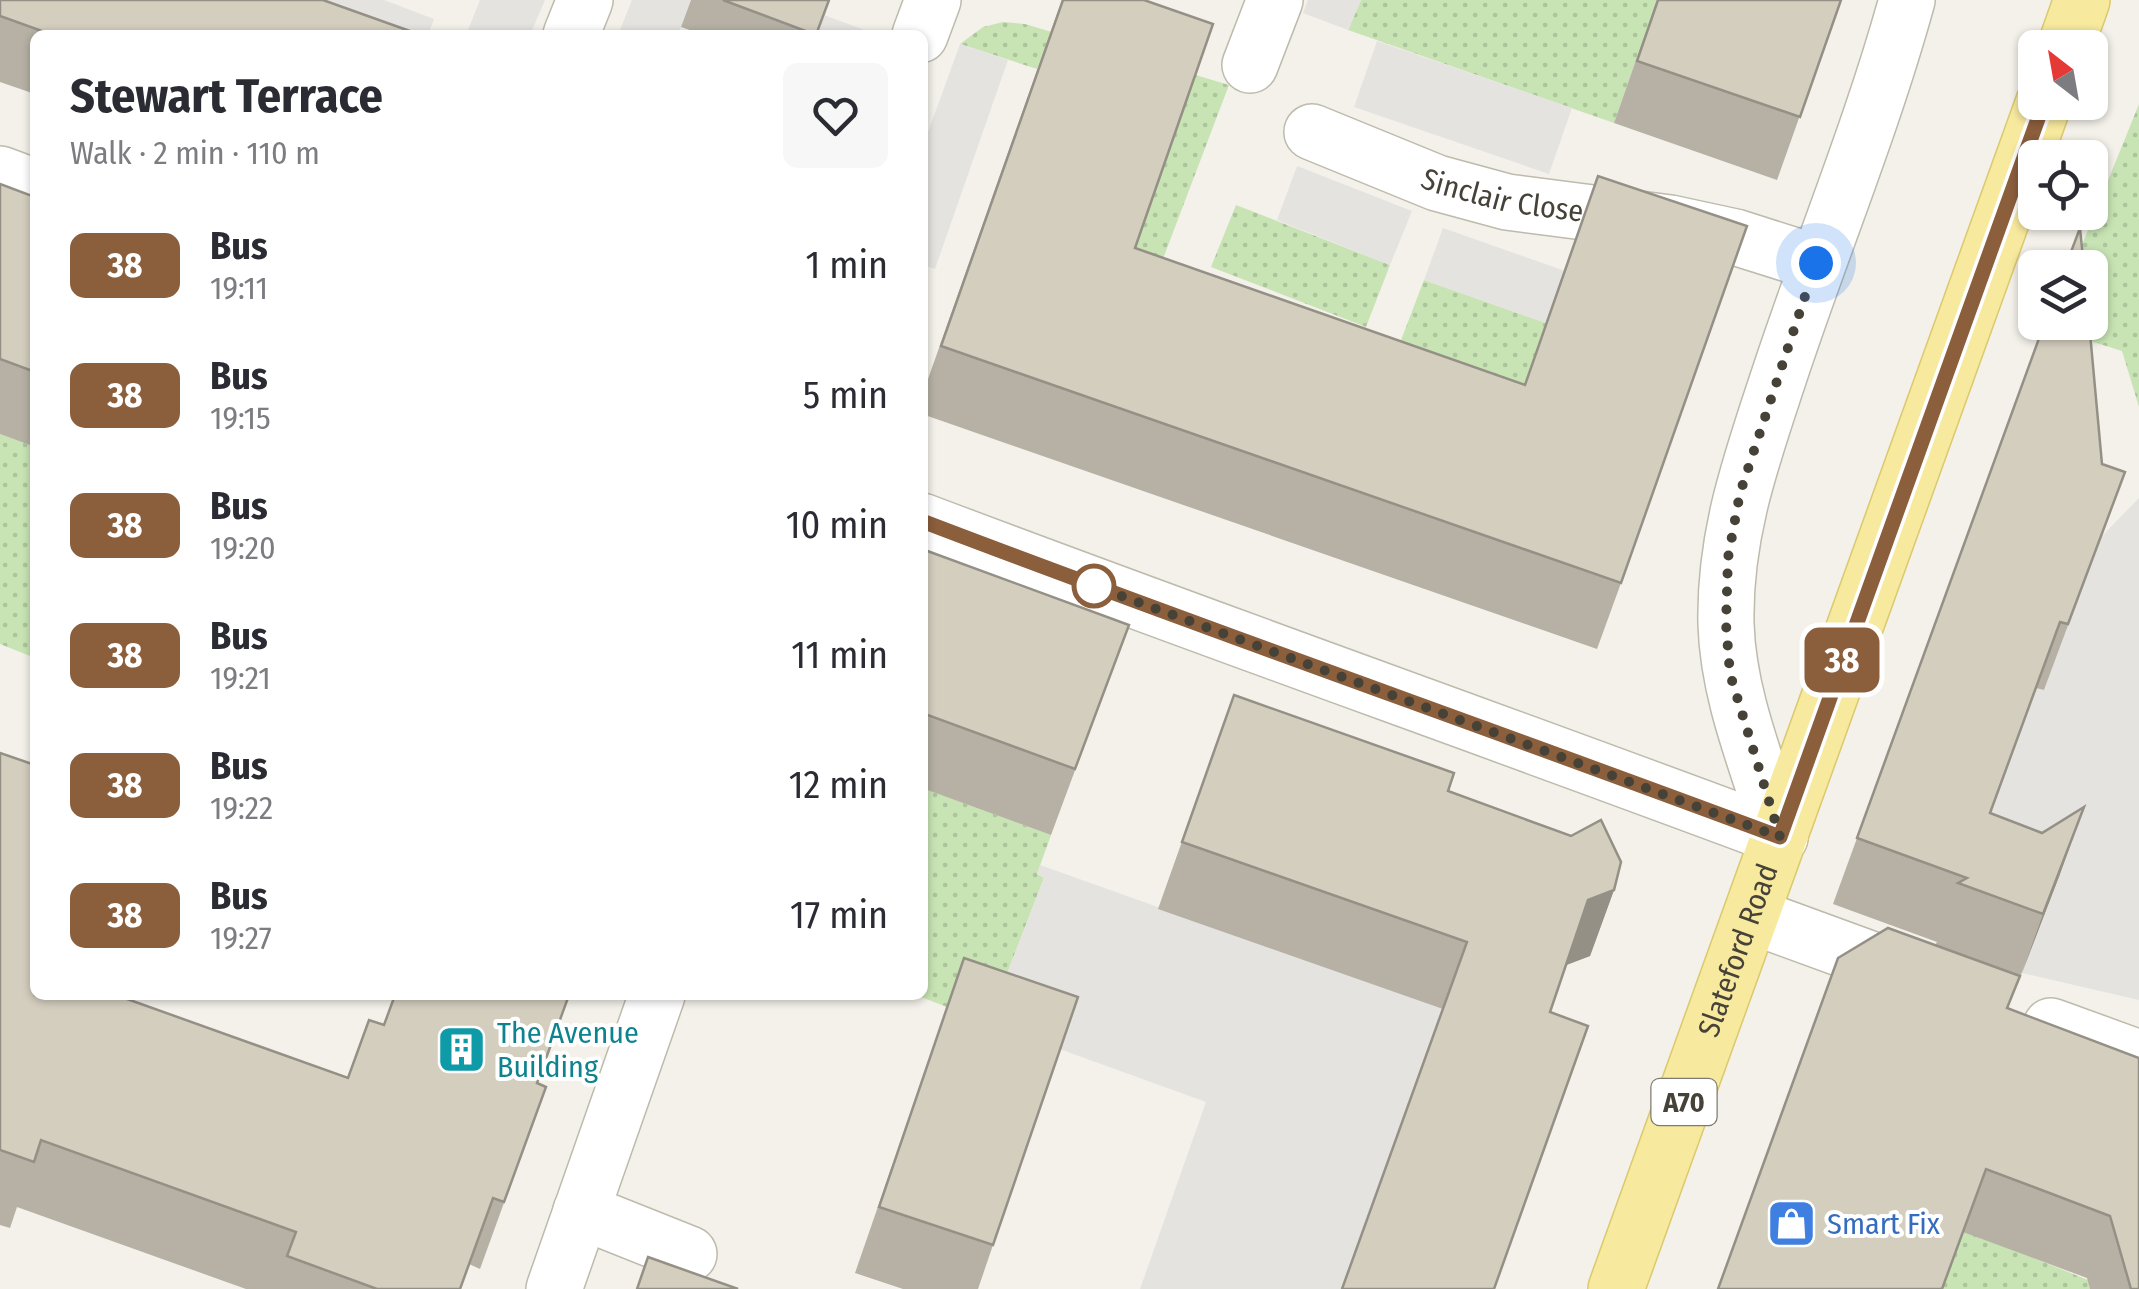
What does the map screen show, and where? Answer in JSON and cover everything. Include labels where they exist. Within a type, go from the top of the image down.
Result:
[{"type":"main road","points":[[2071,30],[2082,0]]},
{"type":"main road","name":"Slateford Road","points":[[1616,1289],[2038,120]]},
{"type":"street","points":[[573,30],[585,0]]},
{"type":"street","points":[[922,30],[933,0]]},
{"type":"street","points":[[1250,64],[1276,0]]},
{"type":"street","points":[[1780,837],[1730,674],[1726,624],[1728,558],[1740,493],[1816,263],[1887,74],[1908,0]]},
{"type":"street","name":"Sinclair Close","points":[[1312,132],[1471,193],[1535,207],[1670,223],[1736,237],[1816,263]]},
{"type":"street","points":[[0,174],[30,185]]},
{"type":"street","points":[[928,523],[1780,837]]},
{"type":"street","points":[[1752,916],[2139,1058]]},
{"type":"street","points":[[554,1289],[654,1000]]},
{"type":"street","points":[[581,1211],[689,1254]]},
{"type":"green space","points":[[1361,0],[1657,0],[1614,123],[1348,30]]},
{"type":"green space","points":[[1003,22],[1025,24],[1229,85],[1158,272],[1393,361],[1424,280],[1546,323],[1511,422],[1140,325],[1048,41],[1037,69],[960,44],[983,27]]},
{"type":"green space","points":[[2139,104],[2139,407],[2122,351],[2087,340],[2108,340],[2108,250],[2080,250],[2088,230],[2108,230],[2108,181]]},
{"type":"green space","points":[[1236,205],[1390,265],[1366,327],[1211,267]]},
{"type":"green space","points":[[0,434],[30,445],[30,656],[0,644]]},
{"type":"green space","points":[[928,790],[1051,835],[1037,874],[1044,878],[988,1023],[928,1000]]},
{"type":"green space","points":[[1904,1196],[2088,1280],[2090,1289],[1871,1289]]},
{"type":"shaded area","points":[[231,0],[384,0],[434,19],[430,30],[311,30]]},
{"type":"shaded area","points":[[480,0],[545,0],[532,30],[468,30]]},
{"type":"shaded area","points":[[632,0],[691,0],[680,30],[620,30]]},
{"type":"shaded area","points":[[785,0],[829,0],[824,15],[864,30],[818,30],[823,14]]},
{"type":"shaded area","points":[[1308,0],[1361,0],[1348,30],[1303,13]]},
{"type":"shaded area","points":[[1377,41],[1572,108],[1549,174],[1354,107]]},
{"type":"shaded area","points":[[960,44],[1008,60],[935,269],[928,267],[928,132]]},
{"type":"shaded area","points":[[1297,166],[1412,211],[1390,265],[1277,220]]},
{"type":"shaded area","points":[[1443,228],[1565,271],[1546,323],[1424,280]]},
{"type":"shaded area","points":[[2139,498],[2139,1000],[2022,973],[2046,909],[1966,880],[2003,778],[2024,684],[2044,690],[2100,538]]},
{"type":"shaded area","points":[[1040,865],[1376,985],[1453,980],[1342,1289],[1140,1289],[1206,1102],[988,1023],[1044,878],[1037,874]]},
{"type":"building","points":[[0,0],[323,0],[407,30],[39,30],[0,16]]},
{"type":"building","points":[[723,0],[829,0],[818,30],[803,30]]},
{"type":"building","points":[[1063,0],[1144,0],[1213,24],[1135,248],[1525,385],[1598,176],[1747,226],[1621,583],[941,346]]},
{"type":"building","points":[[1658,0],[1841,0],[1800,117],[1637,61]]},
{"type":"building","points":[[0,184],[30,195],[30,370],[0,359]]},
{"type":"building","points":[[2079,230],[2080,230],[2082,250],[2072,250]]},
{"type":"building","points":[[2038,340],[2091,340],[2102,464],[2125,472],[2068,624],[2060,622],[1990,813],[2042,833],[2084,807],[2043,914],[1958,883],[1967,878],[1857,838]]},
{"type":"building","points":[[928,551],[1129,625],[1075,769],[928,715]]},
{"type":"building","points":[[1234,695],[1454,773],[1448,791],[1571,836],[1601,820],[1621,862],[1614,890],[1588,900],[1550,1012],[1588,1026],[1494,1289],[1342,1289],[1467,942],[1182,842]]},
{"type":"building","name":"The Avenue Building","points":[[0,753],[30,763],[30,1000],[130,1000],[348,1078],[369,1020],[384,1025],[393,1000],[567,1000],[537,1083],[546,1087],[504,1202],[493,1198],[460,1289],[377,1289],[287,1256],[296,1232],[41,1140],[34,1162],[0,1150]]},
{"type":"building","points":[[1888,928],[2020,976],[2007,1008],[2139,1058],[2139,1289],[2131,1289],[2110,1216],[1986,1169],[1942,1289],[1718,1289],[1838,958]]},
{"type":"building","points":[[964,958],[1078,997],[993,1245],[879,1207]]},
{"type":"building","points":[[648,1257],[738,1289],[637,1289]]},
{"type":"bus line","name":"38","points":[[928,523],[1780,837],[2037,120]]},
{"type":"place","name":"The Avenue Building","points":[[462,1050]]},
{"type":"place","name":"Smart Fix","points":[[1792,1224]]},
{"type":"route","points":[[1094,586],[1091,585],[1780,837],[1730,674],[1726,624],[1728,558],[1740,493],[1816,263]]}]
